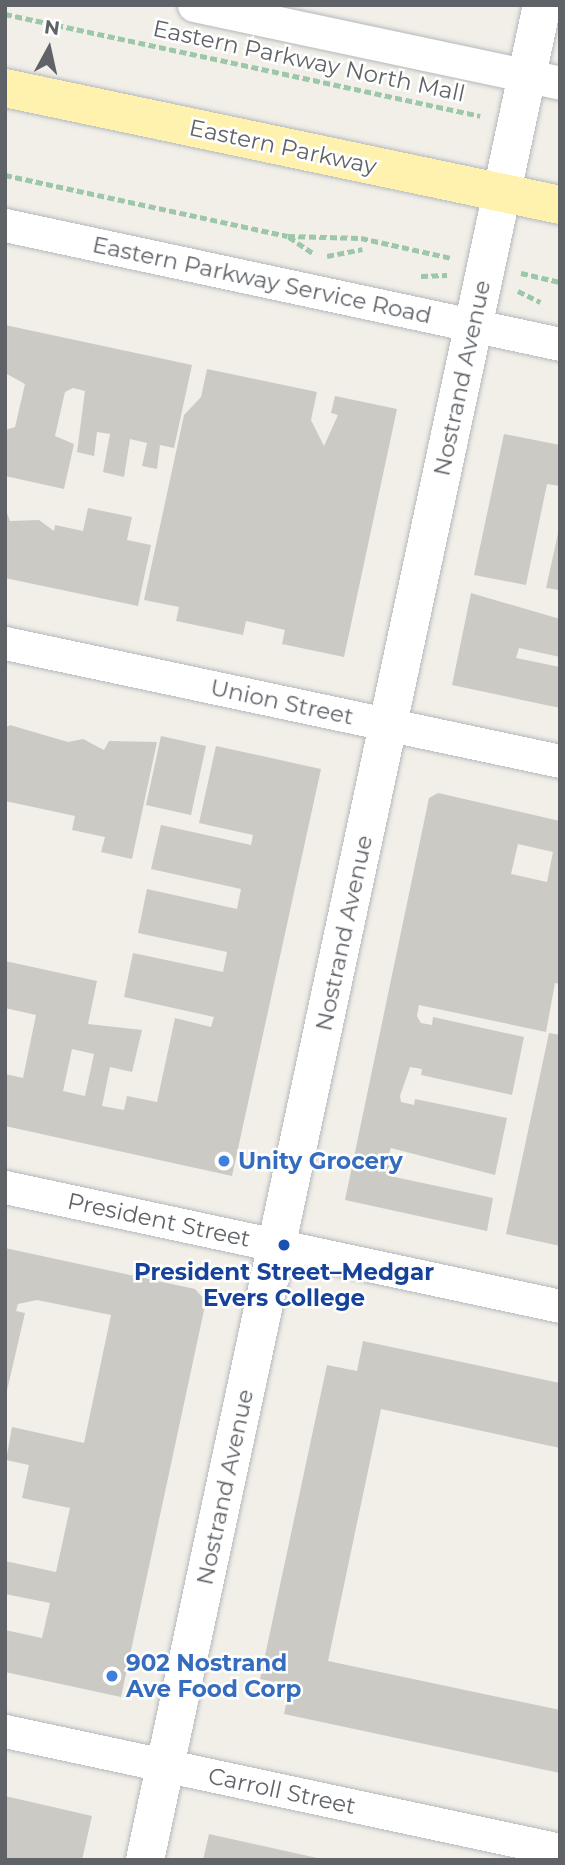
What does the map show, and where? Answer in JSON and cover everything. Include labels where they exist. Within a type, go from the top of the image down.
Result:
[{"type":"main road","name":"Nostrand Avenue","points":[[145,1860],[501,192],[543,80],[542,5]]},
{"type":"main road","name":"Eastern Parkway","points":[[5,88],[560,205]]},
{"type":"street","points":[[194,5],[543,80]]},
{"type":"street","name":"Eastern Parkway Service Road","points":[[5,225],[560,344]]},
{"type":"street","name":"Union Street","points":[[5,643],[560,761]]},
{"type":"street","name":"President Street","points":[[5,1187],[560,1306]]},
{"type":"street","name":"Carroll Street","points":[[5,1731],[560,1850]]},
{"type":"path","name":"Eastern Parkway North Mall","points":[[5,14],[481,117]]},
{"type":"path","points":[[5,175],[288,236],[360,238],[451,258]]},
{"type":"path","points":[[288,236],[327,256],[351,261]]},
{"type":"path","points":[[327,256],[362,249]]},
{"type":"path","points":[[516,272],[560,282]]},
{"type":"path","points":[[412,274],[447,275]]},
{"type":"path","points":[[514,289],[551,304]]},
{"type":"building","points":[[5,325],[192,365],[174,448],[160,445],[157,469],[142,466],[147,443],[130,439],[124,477],[103,472],[110,434],[97,432],[94,456],[77,452],[85,391],[73,388],[65,392],[55,436],[74,444],[64,489],[5,476],[5,430],[15,427],[25,384],[5,373]]},
{"type":"building","points":[[207,369],[317,392],[311,420],[324,446],[338,415],[331,413],[335,396],[397,409],[344,657],[282,644],[285,630],[246,621],[243,635],[176,621],[179,607],[144,600],[184,415],[201,397]]},
{"type":"building","points":[[504,434],[560,445],[560,486],[547,484],[526,585],[474,575]]},
{"type":"building","points":[[5,508],[10,521],[39,520],[54,531],[55,525],[83,531],[88,508],[132,517],[127,540],[151,545],[138,606],[5,578]]},
{"type":"building","points":[[560,529],[560,590],[546,588]]},
{"type":"building","points":[[471,593],[560,619],[560,657],[519,648],[516,658],[560,667],[560,708],[452,685]]},
{"type":"building","points":[[10,725],[68,742],[83,739],[104,750],[109,741],[157,742],[132,859],[101,852],[105,837],[72,830],[75,816],[5,801],[5,728]]},
{"type":"building","points":[[161,736],[206,746],[191,815],[146,805]]},
{"type":"building","points":[[216,746],[321,769],[232,1176],[5,1126],[5,1074],[23,1078],[36,1015],[5,1008],[5,961],[97,981],[88,1024],[142,1030],[132,1072],[110,1067],[102,1106],[124,1110],[127,1096],[157,1102],[175,1018],[211,1027],[214,1017],[124,997],[133,953],[223,972],[227,952],[138,933],[147,889],[237,909],[241,889],[151,869],[161,825],[251,845],[253,835],[199,823]],"holes":[[[72,1049],[94,1054],[85,1096],[63,1091]]]},
{"type":"building","points":[[438,793],[560,821],[560,984],[555,983],[546,1032],[419,1005],[417,1016],[421,1023],[432,1025],[433,1017],[524,1037],[512,1095],[421,1075],[422,1069],[410,1067],[400,1096],[401,1102],[414,1105],[415,1099],[507,1118],[495,1175],[391,1148],[385,1165],[392,1166],[390,1176],[493,1198],[487,1231],[345,1200],[429,798]],"holes":[[[518,844],[553,852],[547,882],[511,874]]]},
{"type":"building","points":[[549,1033],[560,1035],[560,1246],[506,1234]]},
{"type":"building","points":[[5,1248],[195,1289],[206,1301],[121,1697],[5,1672],[5,1630],[42,1638],[50,1603],[5,1594],[5,1561],[56,1572],[70,1508],[22,1498],[29,1465],[6,1460],[12,1427],[84,1443],[111,1315],[37,1300],[18,1304],[16,1311],[25,1313],[5,1399]]},
{"type":"building","points":[[363,1341],[560,1383],[560,1448],[381,1409],[328,1661],[560,1710],[560,1773],[284,1714],[290,1685],[260,1679],[327,1365],[357,1371]]},
{"type":"building","points":[[5,1796],[92,1816],[82,1860],[5,1860]]},
{"type":"building","points":[[209,1834],[322,1859],[322,1860],[203,1860]]},
{"type":"place","name":"Unity Grocery","points":[[224,1161]]},
{"type":"place","name":"President Street–Medgar Evers College","points":[[284,1245]]},
{"type":"place","name":"902 Nostrand Ave Food Corp","points":[[112,1676]]}]
